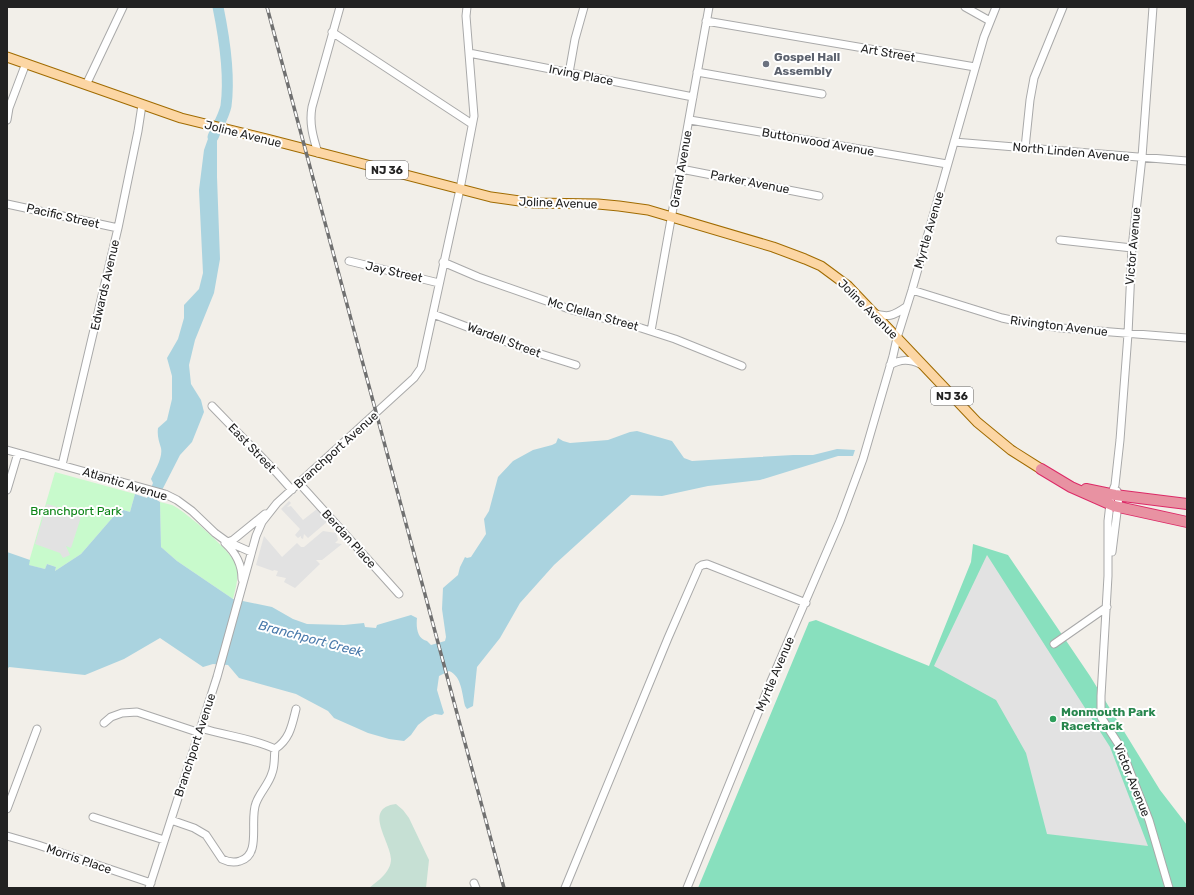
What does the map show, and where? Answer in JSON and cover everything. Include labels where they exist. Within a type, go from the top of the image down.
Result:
[{"type":"highway","name":"NJ 36","points":[[1040,469],[1114,500],[1187,522]]},
{"type":"highway","name":"NJ 36","points":[[1114,500],[1187,504]]},
{"type":"main road","name":"Joline Avenue","points":[[7,56],[181,118],[491,197],[514,201],[619,206],[648,210],[773,247],[805,259],[821,266],[848,286],[977,422],[1011,450],[1040,469]]},
{"type":"street","points":[[86,85],[123,7]]},
{"type":"street","points":[[318,152],[310,117],[340,7]]},
{"type":"street","name":"Branchport Avenue","points":[[150,886],[221,664],[251,552],[262,522],[278,503],[299,483],[377,414],[419,373],[460,189],[474,116],[468,53],[467,7]]},
{"type":"street","points":[[569,73],[575,39],[584,7]]},
{"type":"street","name":"Grand Avenue","points":[[651,331],[690,120],[708,7]]},
{"type":"street","points":[[965,7],[990,21]]},
{"type":"street","name":"Myrtle Avenue","points":[[687,888],[771,681],[840,522],[865,455],[896,338],[912,290],[975,67],[996,7]]},
{"type":"street","points":[[1026,148],[1029,108],[1034,78],[1063,7]]},
{"type":"street","name":"Victor Avenue","points":[[1153,7],[1142,157],[1132,248],[1128,334],[1114,500],[1108,521],[1108,576],[1101,717],[1121,748],[1149,820],[1169,888]]},
{"type":"street","name":"Art Street","points":[[706,21],[975,67]]},
{"type":"street","points":[[332,32],[472,124]]},
{"type":"street","name":"Irving Place","points":[[468,53],[693,96]]},
{"type":"street","points":[[7,120],[26,64]]},
{"type":"street","points":[[697,72],[822,94]]},
{"type":"street","name":"Edwards Avenue","points":[[62,465],[118,228],[138,131],[142,104]]},
{"type":"street","name":"Buttonwood Avenue","points":[[690,120],[947,164]]},
{"type":"street","name":"North Linden Avenue","points":[[954,142],[1187,161]]},
{"type":"street","name":"Parker Avenue","points":[[681,169],[819,196]]},
{"type":"street","name":"Pacific Street","points":[[7,204],[118,228]]},
{"type":"street","points":[[1060,240],[1132,248]]},
{"type":"street","name":"Jay Street","points":[[349,261],[438,283]]},
{"type":"street","name":"Mc Clellan Street","points":[[444,262],[478,277],[572,310],[675,339],[742,366]]},
{"type":"street","name":"Rivington Avenue","points":[[912,290],[1002,318],[1021,322],[1061,328],[1187,338]]},
{"type":"street","points":[[872,312],[882,316],[891,316],[906,307]]},
{"type":"street","name":"Wardell Street","points":[[433,314],[528,350],[576,366]]},
{"type":"street","points":[[890,364],[897,361],[909,360],[922,365]]},
{"type":"street","name":"East Street","points":[[212,406],[292,490]]},
{"type":"street","name":"Atlantic Avenue","points":[[7,450],[163,494],[177,500],[192,511],[215,533],[228,542],[251,552]]},
{"type":"street","points":[[7,490],[18,453]]},
{"type":"street","name":"Berdan Place","points":[[299,483],[399,594]]},
{"type":"street","points":[[228,542],[233,540],[278,503]]},
{"type":"street","points":[[215,533],[230,547],[238,560],[242,574],[242,588]]},
{"type":"street","points":[[565,888],[666,641],[699,567],[707,564],[806,603]]},
{"type":"street","points":[[1054,644],[1107,603]]},
{"type":"street","points":[[171,820],[194,828],[206,835],[222,859],[226,861],[240,861],[248,857],[254,843],[253,822],[256,803],[272,773],[276,749],[290,734],[296,709]]},
{"type":"street","points":[[104,723],[111,717],[122,713],[137,712],[200,730],[254,740],[276,749]]},
{"type":"street","points":[[7,808],[37,728]]},
{"type":"street","points":[[94,817],[164,840]]},
{"type":"street","name":"Morris Place","points":[[7,836],[38,845],[150,886]]},
{"type":"green space","name":"Branchport Park","points":[[55,472],[135,494],[130,512],[120,509],[81,554],[55,571],[56,567],[47,564],[45,569],[28,565]]},
{"type":"green space","points":[[160,502],[172,505],[187,515],[225,549],[235,563],[237,572],[237,581],[233,599],[177,561],[161,547]]},
{"type":"green space","points":[[973,544],[1008,555],[1090,676],[1160,790],[1187,825],[1187,888],[698,888],[809,622],[816,620],[929,666],[971,562]]},
{"type":"green space","points":[[396,804],[409,818],[429,860],[426,888],[369,888],[383,876],[389,868],[391,859],[390,852],[379,819],[381,812],[386,807]]},
{"type":"shaded area","points":[[289,501],[291,503],[287,507],[291,506],[303,520],[317,509],[328,521],[308,538],[304,534],[303,539],[301,536],[298,538],[295,535],[300,529],[281,509]]},
{"type":"shaded area","points":[[47,504],[82,514],[71,548],[66,546],[70,555],[63,558],[60,553],[35,544]]},
{"type":"shaded area","points":[[323,531],[336,533],[338,540],[335,543],[342,544],[322,560],[316,560],[320,564],[295,588],[284,582],[286,578],[276,576],[278,571],[273,571],[256,565],[264,536],[282,557],[297,543],[301,547],[304,547]]},
{"type":"shaded area","points":[[987,555],[1110,747],[1148,846],[1047,834],[1026,753],[996,700],[934,666]]},
{"type":"water","name":"Branchport Creek","points":[[209,136],[217,138],[220,259],[214,293],[195,340],[189,365],[191,384],[201,400],[204,412],[192,442],[180,455],[157,500],[160,502],[161,547],[177,561],[233,599],[272,607],[293,619],[307,624],[344,625],[364,623],[365,627],[376,628],[377,625],[411,615],[417,618],[417,629],[421,638],[431,645],[445,641],[446,637],[442,609],[443,588],[458,575],[465,557],[471,557],[486,534],[484,519],[489,511],[498,477],[513,461],[533,450],[556,443],[558,438],[570,443],[608,440],[637,431],[672,441],[684,458],[692,461],[813,455],[837,449],[855,450],[853,456],[838,456],[760,480],[708,486],[662,496],[631,495],[554,565],[520,603],[500,638],[477,667],[473,706],[467,709],[465,706],[461,686],[457,677],[453,673],[449,671],[439,676],[437,690],[444,713],[442,715],[435,714],[428,717],[418,725],[411,735],[404,741],[389,739],[368,733],[334,718],[328,711],[296,694],[239,678],[228,665],[213,664],[203,667],[160,638],[124,659],[85,675],[9,667],[7,670],[7,552],[30,560],[29,565],[45,569],[47,564],[56,567],[55,571],[81,554],[120,509],[130,512],[135,494],[147,498],[153,483],[151,479],[161,456],[158,428],[167,420],[172,399],[172,376],[167,358],[178,339],[184,318],[184,305],[199,289],[203,273],[199,190],[204,150]]},
{"type":"waterway","points":[[213,137],[225,110],[227,94],[226,56],[218,7]]},
{"type":"railway","points":[[267,7],[504,888]]},
{"type":"place","name":"Gospel Hall Assembly","points":[[766,64]]},
{"type":"place","name":"Monmouth Park Racetrack","points":[[1053,719]]}]
